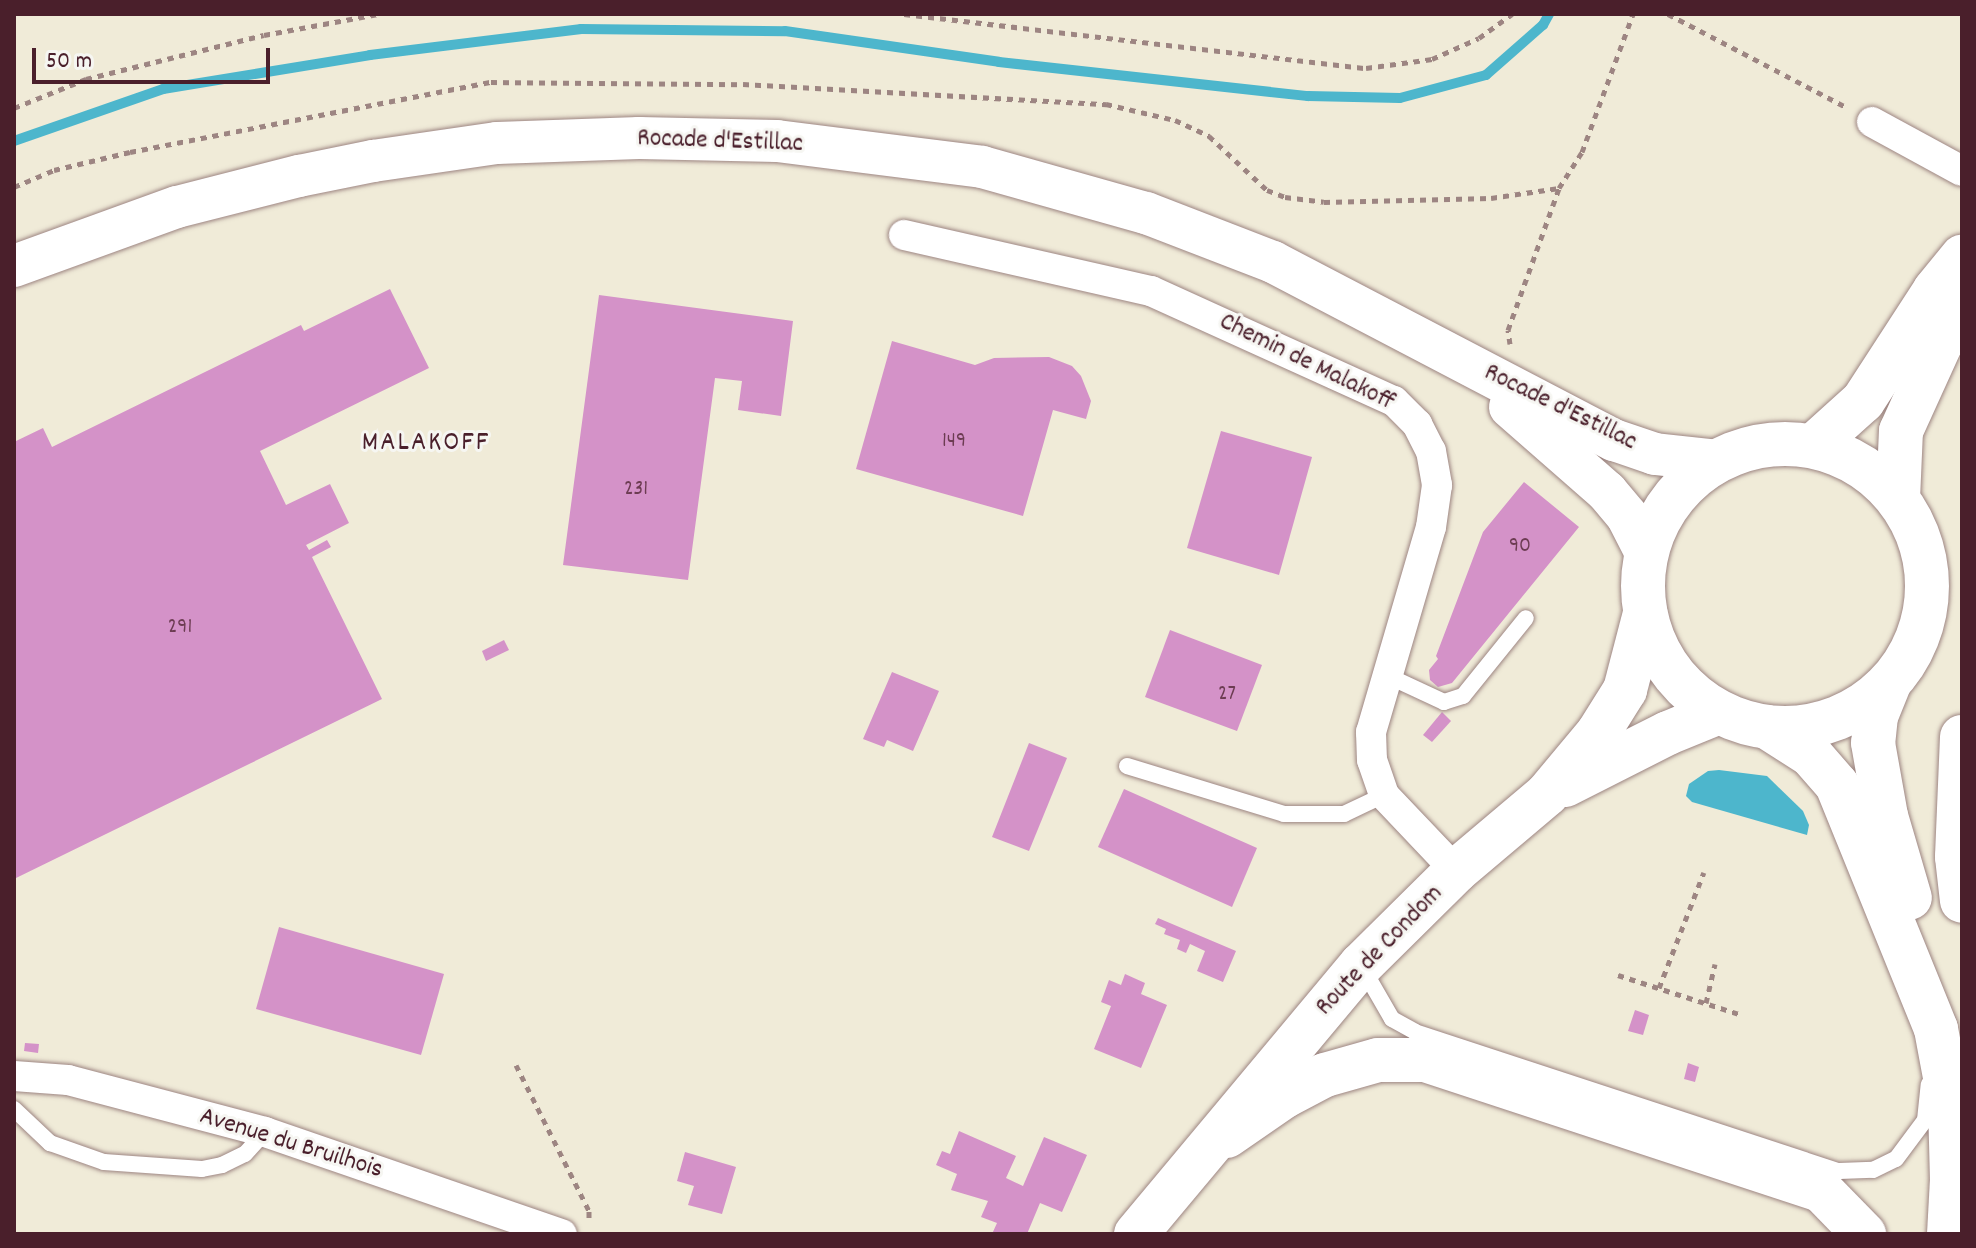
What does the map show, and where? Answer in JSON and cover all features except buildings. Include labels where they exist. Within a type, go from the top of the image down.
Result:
[{"type":"main road","points":[[1813,446],[1863,401],[1935,290],[1962,257]]},
{"type":"main road","points":[[1898,499],[1901,431],[1941,343],[1962,313]]},
{"type":"main road","points":[[1941,1046],[1886,816],[1873,743],[1876,716],[1889,684],[1912,651],[1926,599],[1927,573],[1918,534],[1898,499],[1874,475],[1846,457],[1813,446],[1764,445],[1718,461],[1685,484],[1661,516],[1646,553],[1642,583],[1645,613],[1659,653],[1684,687],[1719,712],[1767,727],[1811,755],[1837,785],[1936,1029],[1950,1104],[1952,1179],[1949,1234]]},
{"type":"main road","name":"Route de Condom","points":[[1149,1227],[1361,965],[1456,871],[1547,794],[1598,733],[1625,690],[1645,613]]},
{"type":"main road","points":[[1767,727],[1811,726],[1853,711],[1889,684]]},
{"type":"main road","name":"Route de Condom","points":[[1547,794],[1668,733],[1719,712]]},
{"type":"main road","points":[[1962,737],[1957,857],[1962,901]]},
{"type":"main road","points":[[1219,1138],[1325,1075],[1378,1060],[1425,1060],[1821,1190],[1864,1234]]},
{"type":"street","points":[[1872,122],[1962,171]]},
{"type":"street","name":"Rocade d'Estillac","points":[[14,266],[177,207],[373,161],[497,143],[639,138],[777,141],[982,167],[1146,213],[1273,262],[1614,440],[1655,454],[1718,461]]},
{"type":"street","name":"Chemin de Malakoff","points":[[904,235],[1151,291],[1394,401],[1426,438],[1437,485],[1431,527],[1371,732],[1372,760],[1384,795],[1456,871]]},
{"type":"street","name":"Rocade d'Estillac","points":[[1409,332],[1568,454],[1627,516],[1646,553]]},
{"type":"street","name":"Avenue du Bruilhois","points":[[14,1076],[68,1080],[265,1132],[562,1234]]},
{"type":"lane","points":[[1386,675],[1444,702],[1463,696],[1526,618]]},
{"type":"lane","points":[[1127,766],[1284,814],[1344,814],[1384,795]]},
{"type":"lane","points":[[1900,938],[1903,984],[1914,1022]]},
{"type":"lane","points":[[1361,965],[1392,1019],[1415,1032],[1839,1171],[1873,1170],[1896,1159],[1910,1143],[1925,1120],[1941,1046]]},
{"type":"lane","points":[[14,1109],[50,1143],[104,1162],[202,1169],[222,1165],[245,1154],[265,1132]]},
{"type":"path","points":[[14,108],[86,79],[264,35],[378,14]]},
{"type":"path","points":[[904,14],[1366,68],[1432,59],[1479,38],[1512,14]]},
{"type":"path","points":[[1508,330],[1559,188],[1582,152],[1633,14]]},
{"type":"path","points":[[1668,14],[1872,122]]},
{"type":"path","points":[[1659,988],[1704,872]]},
{"type":"path","points":[[1706,1003],[1715,964]]},
{"type":"path","points":[[1618,975],[1742,1015]]},
{"type":"path","points":[[516,1065],[589,1211],[590,1234]]},
{"type":"water","points":[[1708,771],[1767,776],[1803,811],[1809,825],[1807,835],[1692,802],[1686,796],[1689,784]]},
{"type":"waterway","points":[[14,141],[163,89],[370,55],[581,29],[785,31],[999,62],[1308,96],[1400,98],[1486,75],[1543,25],[1549,14]]},
{"type":"district","name":"MALAKOFF","points":[[426,444]]}]
